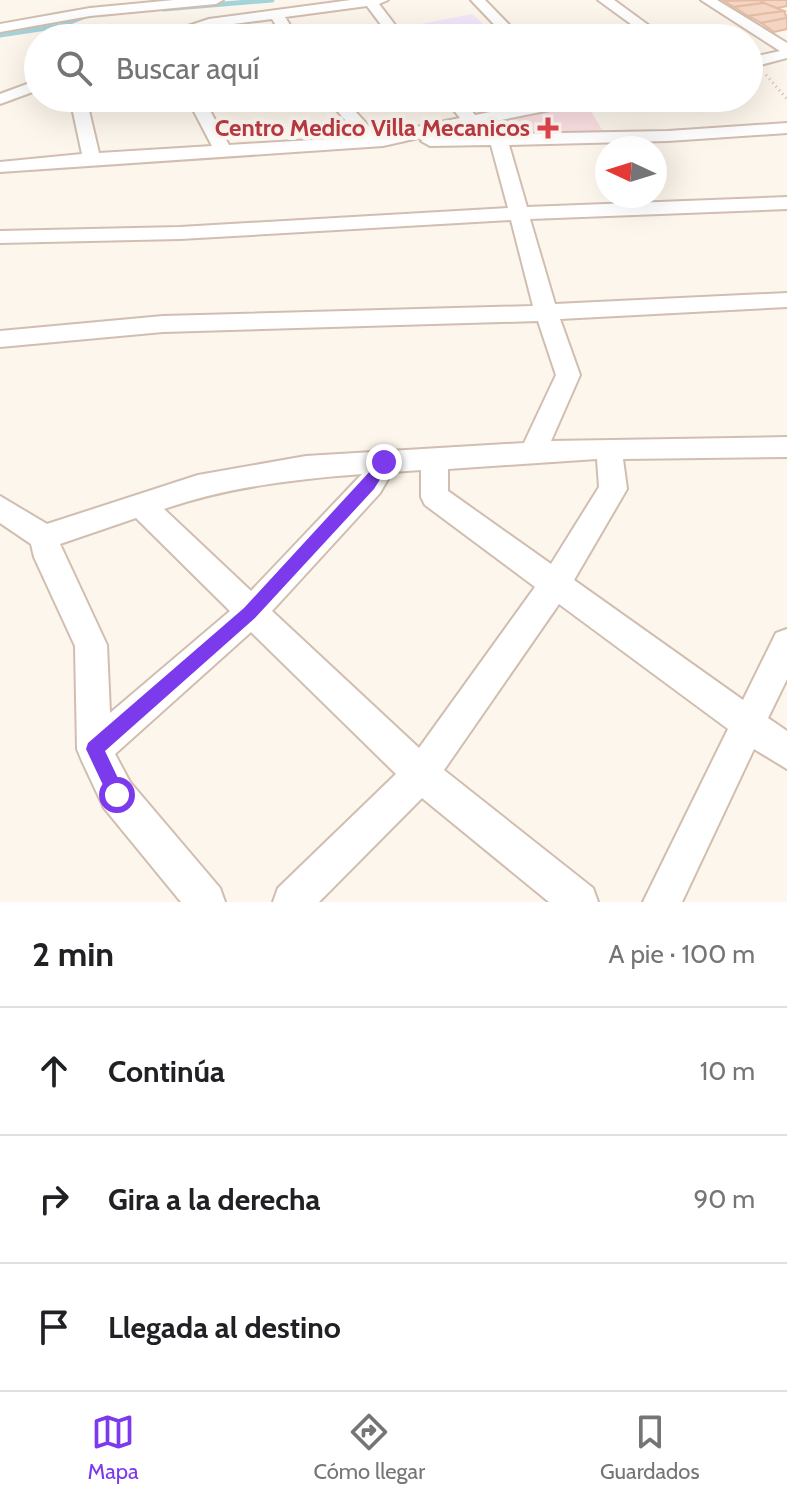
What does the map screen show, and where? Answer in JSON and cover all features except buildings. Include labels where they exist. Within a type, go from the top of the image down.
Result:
[{"type":"street","points":[[0,28],[131,5],[152,8],[216,0]]},
{"type":"street","points":[[478,0],[501,24]]},
{"type":"street","points":[[605,0],[639,24]]},
{"type":"street","points":[[708,0],[745,24]]},
{"type":"street","points":[[206,24],[376,1],[390,24]]},
{"type":"street","points":[[152,8],[156,24]]},
{"type":"street","points":[[276,14],[282,24]]},
{"type":"street","points":[[763,36],[787,51]]},
{"type":"street","points":[[763,59],[787,51]]},
{"type":"street","points":[[1,98],[24,90]]},
{"type":"street","points":[[1,98],[24,97]]},
{"type":"street","points":[[81,112],[92,159]]},
{"type":"street","points":[[203,112],[224,151]]},
{"type":"street","points":[[347,112],[373,141]]},
{"type":"street","points":[[471,112],[482,120],[499,142],[546,312],[568,375],[533,452]]},
{"type":"street","points":[[373,141],[519,112]]},
{"type":"street","points":[[0,167],[373,141],[499,142],[787,128]]},
{"type":"street","points":[[0,237],[180,233],[519,213],[787,203]]},
{"type":"street","points":[[0,339],[179,324],[546,312],[787,300]]},
{"type":"street","points":[[44,537],[198,486],[306,467],[533,452],[787,447]]},
{"type":"street","points":[[292,902],[421,774],[555,584],[613,489],[609,449]]},
{"type":"street","points":[[434,459],[435,497],[787,752]]},
{"type":"street","points":[[94,749],[250,613],[370,485],[384,462]]},
{"type":"street","points":[[141,505],[421,774],[579,902]]},
{"type":"street","points":[[0,508],[44,537],[48,557],[91,645],[94,749],[117,795],[201,900]]},
{"type":"street","points":[[662,902],[750,726],[787,644]]},
{"type":"path","points":[[763,74],[787,99]]},
{"type":"shaded area","points":[[472,14],[483,24],[421,24]]},
{"type":"shaded area","name":"Centro Medico Villa Mecanicos","points":[[517,112],[591,112],[606,136],[595,138],[499,142],[493,117]]},
{"type":"waterway","points":[[164,9],[272,0]]},
{"type":"waterway","points":[[65,24],[88,15]]},
{"type":"waterway","points":[[0,35],[24,31]]},
{"type":"place","name":"Centro Medico Villa Mecanicos","points":[[548,128]]},
{"type":"route","points":[[117,795],[94,749],[250,613],[370,485],[384,462]]}]
